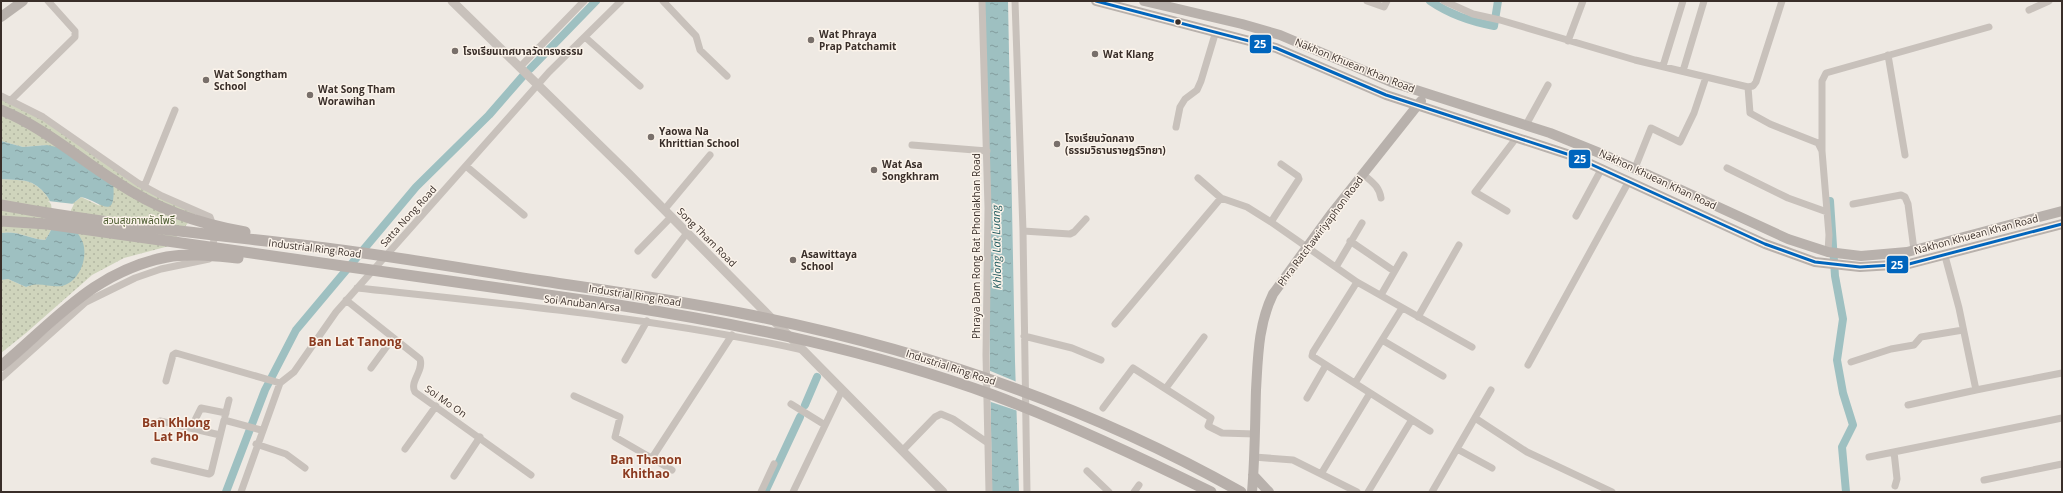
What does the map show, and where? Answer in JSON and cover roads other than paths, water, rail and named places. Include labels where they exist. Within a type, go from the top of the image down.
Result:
[{"type":"main road","points":[[1,17],[23,1]]},
{"type":"main road","name":"Nakhon Khuean Khan Road","points":[[1096,1],[1216,31],[1276,48],[1303,58],[1386,95],[1517,137],[1602,168],[1765,244],[1815,262],[1860,267],[1909,264],[1945,256],[2062,224]]},
{"type":"main road","name":"Nakhon Khuean Khan Road","points":[[1144,1],[1242,24],[1280,35],[1391,82],[1526,125],[1577,143],[1635,168],[1788,239],[1815,249],[1860,256],[1914,250],[2062,211]]},
{"type":"main road","name":"Phra Ratchawiriyaphon Road","points":[[1252,492],[1254,475],[1258,357],[1263,318],[1273,294],[1307,246],[1363,174],[1419,106],[1425,94]]},
{"type":"main road","points":[[1473,123],[1477,109]]},
{"type":"main road","points":[[1,110],[35,126],[135,194],[178,215],[226,229],[330,248]]},
{"type":"main road","points":[[1690,208],[1695,196]]},
{"type":"main road","name":"Industrial Ring Road","points":[[1,205],[193,233],[330,248],[700,306],[784,322],[885,347],[968,372],[1110,425],[1203,471],[1241,492]]},
{"type":"main road","name":"Industrial Ring Road","points":[[1,221],[47,224],[697,317],[764,330],[845,350],[993,395],[1092,436],[1211,492]]},
{"type":"main road","points":[[2026,221],[2029,232]]},
{"type":"main road","points":[[1,366],[78,299],[100,282],[121,271],[146,262],[169,257],[193,256],[326,265]]},
{"type":"main road","points":[[1254,475],[1269,492]]},
{"type":"street","points":[[10,101],[75,37],[75,31],[48,1]]},
{"type":"street","name":"Song Tham Road","points":[[452,1],[664,210],[943,492]]},
{"type":"street","points":[[520,67],[584,1]]},
{"type":"street","name":"Satta Nong Road","points":[[240,492],[256,444],[259,429],[277,383],[294,372],[346,300],[538,85],[621,1]]},
{"type":"street","points":[[663,1],[696,36],[700,50],[727,76]]},
{"type":"street","name":"Phraya Dam Rong Rat Phonlakhan Road","points":[[982,1],[988,208],[986,355],[989,492]]},
{"type":"street","points":[[1015,1],[1023,231],[1026,492]]},
{"type":"street","points":[[1367,1],[1384,7],[1387,1]]},
{"type":"street","points":[[1444,1],[1473,14],[1500,20],[1568,41],[1748,87],[1753,86],[1756,82],[1782,1]]},
{"type":"street","points":[[1568,41],[1583,1]]},
{"type":"street","points":[[1663,66],[1683,1]]},
{"type":"street","points":[[1682,71],[1704,1]]},
{"type":"street","points":[[2029,10],[2049,1]]},
{"type":"street","points":[[1833,253],[1827,212],[1822,151],[1822,80],[1826,73],[1990,26]]},
{"type":"street","points":[[1176,127],[1180,107],[1185,99],[1197,90],[1199,86],[1216,31]]},
{"type":"street","points":[[585,37],[640,86]]},
{"type":"street","points":[[1888,55],[1905,155]]},
{"type":"street","points":[[1635,168],[1651,128],[1680,142],[1694,113],[1706,77]]},
{"type":"street","points":[[1526,125],[1548,85]]},
{"type":"street","points":[[1748,87],[1750,113],[1770,124],[1816,141],[1822,151]]},
{"type":"street","points":[[1,96],[43,116],[144,187],[169,200],[210,217],[215,233],[214,247],[209,259],[161,269],[135,278],[86,302],[1,378]]},
{"type":"street","points":[[144,187],[175,110]]},
{"type":"street","points":[[1507,211],[1475,192],[1517,137]]},
{"type":"street","points":[[912,145],[987,151]]},
{"type":"street","points":[[664,210],[710,155]]},
{"type":"street","points":[[1271,222],[1299,180],[1298,176],[1281,164]]},
{"type":"street","points":[[466,166],[524,215]]},
{"type":"street","points":[[1576,216],[1602,168]]},
{"type":"street","points":[[1727,168],[1788,198],[1827,212]]},
{"type":"street","points":[[1363,174],[1376,185],[1380,191],[1381,198]]},
{"type":"street","points":[[1198,178],[1221,198],[1247,207],[1307,246],[1357,282],[1472,347]]},
{"type":"street","points":[[1528,365],[1629,181]]},
{"type":"street","points":[[1853,204],[1901,195],[1905,197],[1914,250]]},
{"type":"street","points":[[1115,324],[1221,198]]},
{"type":"street","points":[[638,252],[671,217]]},
{"type":"street","points":[[1023,231],[1070,234],[1086,219]]},
{"type":"street","points":[[1336,267],[1362,223]]},
{"type":"street","points":[[655,275],[687,233]]},
{"type":"street","points":[[1350,241],[1394,271]]},
{"type":"street","points":[[1418,317],[1459,245]]},
{"type":"street","points":[[1381,295],[1404,255]]},
{"type":"street","points":[[1945,256],[1976,390]]},
{"type":"street","points":[[1357,282],[1312,352],[1312,356],[1430,431]]},
{"type":"street","name":"Soi Anuban Arsa","points":[[357,288],[499,303],[646,321],[732,335],[803,350]]},
{"type":"street","name":"Soi Mo On","points":[[346,300],[420,359],[421,366],[414,389],[531,475]]},
{"type":"street","points":[[1355,383],[1402,308]]},
{"type":"street","points":[[625,360],[646,321]]},
{"type":"street","points":[[1851,362],[1891,349],[1914,344],[1921,337],[1963,330]]},
{"type":"street","points":[[652,458],[732,335]]},
{"type":"street","points":[[1024,336],[1072,348],[1101,360]]},
{"type":"street","points":[[1166,388],[1204,337]]},
{"type":"street","points":[[371,368],[393,338]]},
{"type":"street","points":[[1382,340],[1443,376]]},
{"type":"street","points":[[166,381],[173,354],[176,353],[277,383]]},
{"type":"street","points":[[1307,398],[1326,365]]},
{"type":"street","points":[[1103,408],[1133,368],[1211,418],[1208,426],[1220,432],[1255,434]]},
{"type":"street","points":[[1908,405],[2062,373]]},
{"type":"street","points":[[793,492],[842,390]]},
{"type":"street","points":[[1432,492],[1491,390]]},
{"type":"street","points":[[1321,474],[1370,392]]},
{"type":"street","points":[[574,396],[620,417],[614,437],[672,470]]},
{"type":"street","points":[[154,460],[209,474],[211,473],[229,400]]},
{"type":"street","points":[[791,404],[825,425]]},
{"type":"street","points":[[405,449],[436,406]]},
{"type":"street","points":[[194,422],[201,408],[245,426],[259,429]]},
{"type":"street","points":[[902,451],[935,417],[940,414],[953,419],[988,443]]},
{"type":"street","points":[[1475,418],[1527,452],[1612,492]]},
{"type":"street","points":[[1869,457],[2062,418]]},
{"type":"street","points":[[1368,492],[1411,420]]},
{"type":"street","points":[[160,421],[220,435]]},
{"type":"street","points":[[454,476],[480,437]]},
{"type":"street","points":[[256,444],[286,454],[305,468]]},
{"type":"street","points":[[1457,449],[1492,468]]},
{"type":"street","points":[[1894,452],[1897,479],[1895,486]]},
{"type":"street","points":[[1254,457],[1293,460],[1358,492]]},
{"type":"street","points":[[761,492],[774,464]]},
{"type":"street","points":[[1984,480],[2062,464]]},
{"type":"street","points":[[1087,471],[1109,492]]},
{"type":"street","points":[[1134,492],[1139,485]]},
{"type":"water","name":"Khlong Lat Luang","points":[[984,1],[1008,1],[1019,492],[992,492]]},
{"type":"water","points":[[1,141],[23,147],[47,145],[61,148],[113,181],[114,194],[110,206],[106,207],[81,197],[71,205],[68,220],[82,240],[84,256],[81,269],[68,284],[62,286],[31,285],[26,287],[8,279],[1,280],[1,233],[7,232],[45,240],[53,224],[54,216],[50,201],[40,188],[25,181],[1,179]]},
{"type":"waterway","points":[[530,69],[596,1]]},
{"type":"waterway","points":[[1430,1],[1461,17],[1494,26],[1498,1]]},
{"type":"waterway","points":[[226,492],[265,390],[296,330],[416,187],[489,115],[523,76]]},
{"type":"waterway","points":[[1830,201],[1835,276],[1843,319],[1837,360],[1843,393],[1853,425],[1842,447],[1846,492]]},
{"type":"waterway","points":[[805,405],[817,377]]},
{"type":"waterway","points":[[765,492],[800,417]]},
{"type":"place","name":"Wat Phraya Prap Patchamit","points":[[811,40]]},
{"type":"place","name":"โรงเรียนเทศบาลวัดทรงธรรม","points":[[455,51]]},
{"type":"place","name":"Wat Klang","points":[[1095,54]]},
{"type":"place","name":"Wat Songtham School","points":[[206,80]]},
{"type":"place","name":"Wat Song Tham Worawihan","points":[[310,95]]},
{"type":"place","name":"Yaowa Na Khrittian School","points":[[651,137]]},
{"type":"place","name":"โรงเรียนวัดกลาง (ธรรมวิธานราษฎร์วิทยา)","points":[[1057,144]]},
{"type":"place","name":"Wat Asa Songkhram","points":[[874,170]]},
{"type":"place","name":"Asawittaya School","points":[[793,260]]},
{"type":"district","name":"Ban Lat Tanong","points":[[355,341]]},
{"type":"district","name":"Ban Khlong Lat Pho","points":[[176,429]]},
{"type":"district","name":"Ban Thanon Khithao","points":[[646,466]]},
{"type":"park label","name":"สวนสุขภาพลัดโพธิ์","points":[[139,220]]}]
